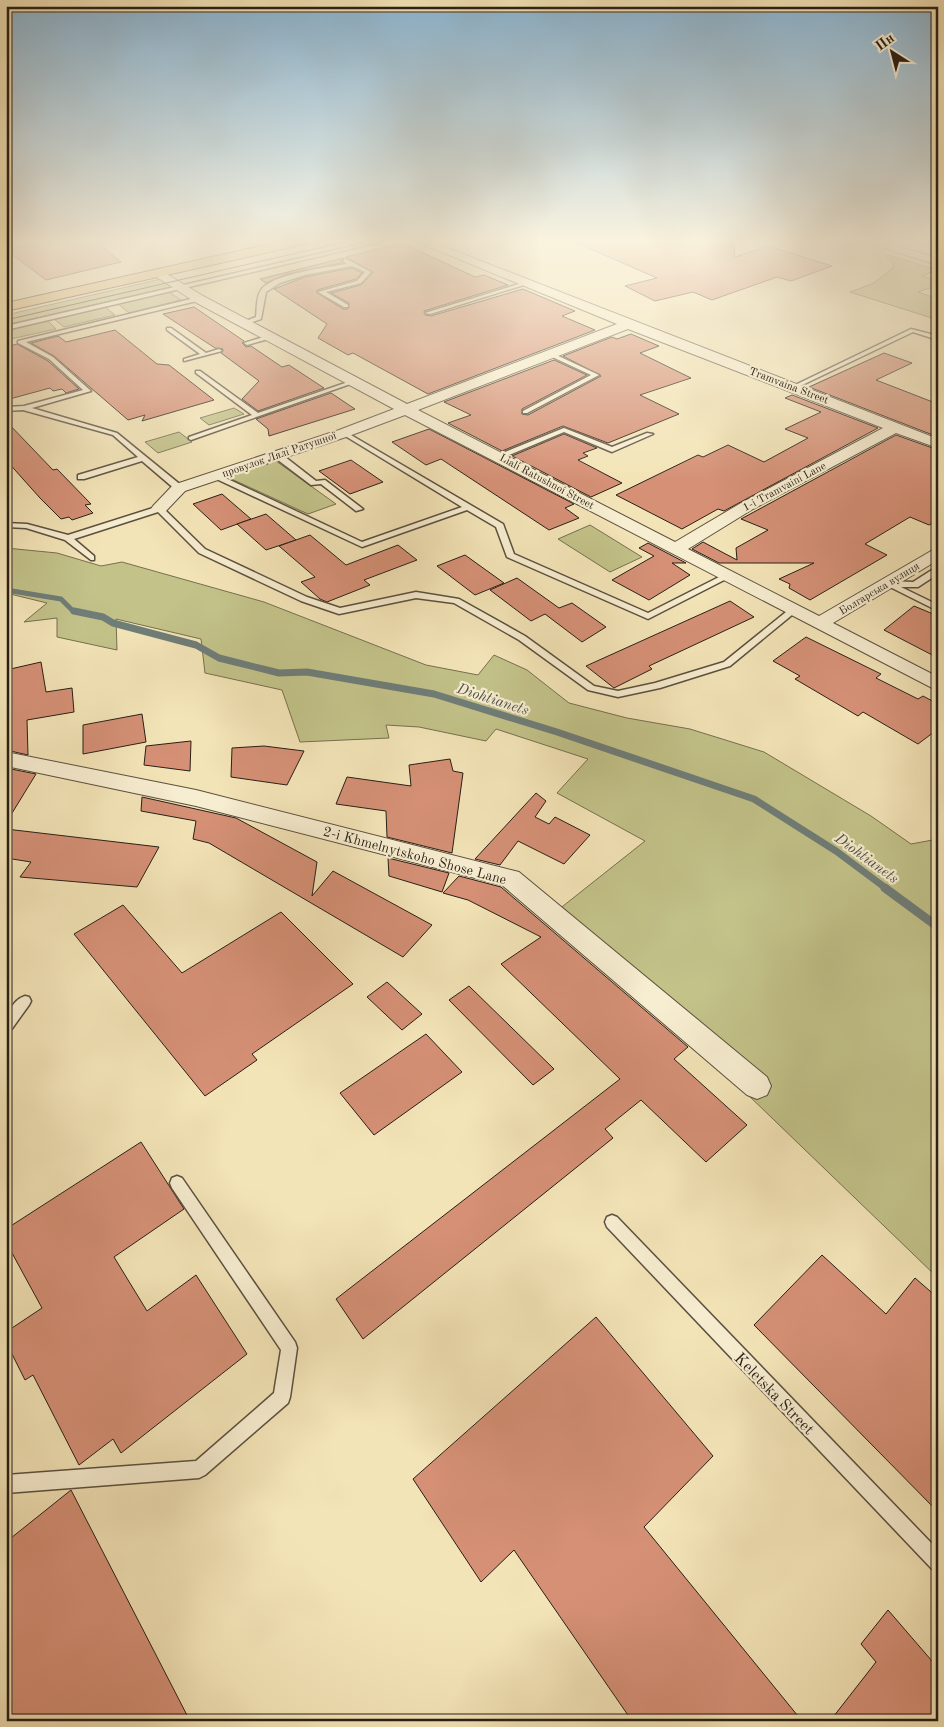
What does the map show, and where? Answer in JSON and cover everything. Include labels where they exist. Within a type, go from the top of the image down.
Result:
[{"type":"street","name":"Liali Ratushnoi Street","points":[[239,321],[353,382],[938,685]]},
{"type":"street","name":"Tramvaina Street","points":[[615,321],[794,387],[938,444]]},
{"type":"street","name":"провулок Лялі Ратушної","points":[[159,509],[179,488],[344,433],[626,325]]},
{"type":"street","name":"1-i Tramvaini Lane","points":[[675,549],[747,506],[895,427]]},
{"type":"street","name":"Болгарська вулиця","points":[[819,624],[938,552]]},
{"type":"street","name":"2-i Khmelnytskoho Shose Lane","points":[[6,759],[196,798],[510,878],[757,1086]]},
{"type":"lane","points":[[6,328],[38,321]]},
{"type":"lane","points":[[6,409],[23,408],[88,391],[51,358],[20,342],[109,321]]},
{"type":"lane","points":[[244,323],[251,321]]},
{"type":"lane","points":[[169,329],[205,355]]},
{"type":"lane","points":[[794,387],[913,330],[938,338]]},
{"type":"lane","points":[[247,343],[270,337]]},
{"type":"lane","points":[[186,360],[219,351]]},
{"type":"lane","points":[[525,412],[596,375],[550,354]]},
{"type":"lane","points":[[198,372],[257,415]]},
{"type":"lane","points":[[191,438],[353,382]]},
{"type":"lane","points":[[23,408],[111,432],[179,488]]},
{"type":"lane","points":[[499,456],[564,430],[612,450],[649,434]]},
{"type":"lane","points":[[344,433],[500,526],[510,555],[648,616],[728,576]]},
{"type":"lane","points":[[277,456],[314,483],[322,482],[359,509]]},
{"type":"lane","points":[[80,478],[143,458]]},
{"type":"lane","points":[[214,476],[362,545],[468,507]]},
{"type":"lane","points":[[68,538],[159,509],[202,551],[304,599],[339,611],[416,595],[456,601],[522,638],[591,688],[618,694],[665,684],[727,664],[794,610]]},
{"type":"lane","points":[[6,525],[27,526],[68,538],[91,558]]},
{"type":"lane","points":[[888,584],[915,585],[938,570]]},
{"type":"lane","points":[[888,584],[938,608]]},
{"type":"lane","points":[[6,1026],[25,1001]]},
{"type":"lane","points":[[6,1484],[199,1469],[282,1397],[289,1348],[178,1183]]},
{"type":"lane","name":"Keletska Street","points":[[612,1222],[938,1564]]},
{"type":"green space","points":[[6,321],[25,321],[6,325]]},
{"type":"green space","points":[[48,321],[56,329],[6,340],[6,330]]},
{"type":"green space","points":[[56,321],[91,321],[64,327]]},
{"type":"green space","points":[[234,408],[244,414],[209,425],[200,418]]},
{"type":"green space","points":[[179,432],[192,442],[158,453],[145,442]]},
{"type":"green space","points":[[276,461],[336,504],[308,514],[227,477]]},
{"type":"green space","points":[[590,525],[642,557],[610,572],[558,539]]},
{"type":"green space","points":[[6,548],[57,553],[101,566],[122,562],[264,602],[426,665],[478,675],[494,655],[527,670],[569,703],[627,718],[690,729],[764,752],[871,816],[911,844],[938,839],[938,1278],[746,1093],[553,914],[645,841],[557,793],[588,759],[496,729],[486,741],[419,727],[386,725],[389,738],[300,742],[282,690],[205,673],[201,639],[116,619],[117,650],[57,637],[57,618],[24,622],[47,603],[6,593]]},
{"type":"building","points":[[173,321],[214,321],[244,341],[242,343],[246,347],[251,346],[282,367],[289,365],[324,388],[258,411],[242,399],[259,381],[221,353],[223,349],[215,348]]},
{"type":"building","points":[[322,321],[573,321],[595,330],[428,394],[353,353],[348,355],[318,338],[327,324]]},
{"type":"building","points":[[115,330],[157,364],[169,365],[214,400],[142,421],[145,415],[128,420],[54,356],[31,343],[58,336],[66,342]]},
{"type":"building","points":[[631,334],[659,346],[640,353],[691,378],[640,395],[679,414],[608,443],[563,426],[502,451],[448,423],[471,415],[444,402],[554,360],[587,375],[522,409],[522,414],[528,415],[601,376],[563,356],[612,337],[617,339]]},
{"type":"building","points":[[17,344],[48,361],[79,389],[66,393],[62,389],[53,391],[50,388],[6,400],[6,347]]},
{"type":"building","points":[[884,353],[912,363],[876,380],[938,404],[938,437],[809,387]]},
{"type":"building","points":[[331,393],[355,409],[269,436],[268,429],[256,419]]},
{"type":"building","points":[[792,395],[878,428],[724,511],[718,509],[682,529],[616,495],[698,455],[703,457],[728,445],[764,462],[808,438],[785,429],[821,412],[785,398]]},
{"type":"building","points":[[6,421],[53,470],[57,469],[91,504],[85,505],[93,513],[72,520],[69,517],[61,519],[40,498],[6,460]]},
{"type":"building","points":[[429,429],[574,504],[565,508],[579,518],[549,530],[441,459],[426,465],[392,442]]},
{"type":"building","points":[[564,434],[597,448],[583,453],[588,456],[578,460],[622,483],[591,497],[512,456]]},
{"type":"building","points":[[896,435],[938,450],[938,520],[929,525],[910,517],[865,544],[887,555],[810,600],[789,588],[790,584],[779,579],[814,563],[719,563],[692,549],[703,542],[737,560],[736,548],[768,530],[741,519]]},
{"type":"building","points":[[351,460],[383,482],[350,494],[319,471]]},
{"type":"building","points":[[222,494],[251,519],[221,530],[193,504]]},
{"type":"building","points":[[266,514],[296,540],[266,550],[237,524]]},
{"type":"building","points":[[310,535],[346,565],[398,545],[417,560],[364,580],[370,585],[327,602],[320,599],[301,582],[315,577],[279,546]]},
{"type":"building","points":[[648,543],[686,563],[672,563],[690,575],[649,600],[612,580],[654,556],[639,548]]},
{"type":"building","points":[[465,555],[504,583],[475,595],[437,566]]},
{"type":"building","points":[[517,578],[559,608],[572,603],[606,627],[582,642],[545,614],[531,621],[490,590]]},
{"type":"building","points":[[730,601],[754,617],[649,666],[652,669],[614,688],[586,666]]},
{"type":"building","points":[[914,606],[938,616],[938,658],[884,630]]},
{"type":"building","points":[[806,637],[881,674],[876,678],[918,699],[923,696],[938,704],[938,729],[918,744],[863,712],[858,716],[795,679],[800,676],[773,661]]},
{"type":"building","points":[[41,662],[46,692],[72,688],[74,712],[27,720],[28,755],[6,750],[6,670]]},
{"type":"building","points":[[142,714],[146,742],[83,754],[83,725]]},
{"type":"building","points":[[191,741],[190,771],[144,765],[146,746]]},
{"type":"building","points":[[264,746],[304,751],[287,785],[231,777],[232,748]]},
{"type":"building","points":[[450,759],[453,771],[463,773],[452,853],[387,837],[386,811],[336,804],[347,777],[411,786],[409,765]]},
{"type":"building","points":[[6,768],[36,774],[6,823]]},
{"type":"building","points":[[536,793],[546,801],[535,817],[549,824],[555,817],[590,835],[564,864],[518,841],[500,865],[475,859]]},
{"type":"building","points":[[142,797],[236,818],[317,862],[312,896],[333,871],[432,925],[403,957],[209,843],[193,839],[196,821],[141,811]]},
{"type":"building","points":[[6,829],[159,847],[137,887],[20,877],[31,862],[6,858]]},
{"type":"building","points":[[388,858],[449,873],[442,892],[389,876]]},
{"type":"building","points":[[459,876],[501,887],[688,1047],[674,1059],[747,1125],[706,1162],[641,1100],[605,1129],[613,1138],[363,1339],[336,1299],[620,1079],[501,964],[541,937],[468,900],[443,893]]},
{"type":"building","points":[[123,905],[182,973],[281,912],[353,984],[252,1054],[257,1060],[205,1096],[74,934]]},
{"type":"building","points":[[387,982],[422,1014],[402,1030],[367,997]]},
{"type":"building","points":[[469,986],[554,1069],[533,1085],[449,1000]]},
{"type":"building","points":[[426,1034],[462,1072],[374,1135],[340,1093]]},
{"type":"building","points":[[141,1142],[184,1209],[114,1257],[147,1311],[196,1275],[247,1354],[121,1453],[113,1439],[79,1465],[33,1375],[25,1380],[6,1342],[6,1332],[42,1308],[6,1242],[6,1229]]},
{"type":"building","points":[[822,1255],[886,1314],[915,1278],[938,1298],[938,1512],[754,1325]]},
{"type":"building","points":[[596,1317],[713,1456],[644,1527],[802,1721],[632,1721],[514,1550],[481,1582],[413,1479]]},
{"type":"building","points":[[71,1490],[190,1721],[6,1721],[6,1542]]},
{"type":"building","points":[[888,1610],[938,1668],[938,1721],[830,1721],[876,1662],[861,1644]]},
{"type":"waterway","name":"Diohtianets","points":[[6,590],[61,599],[73,611],[76,611]]},
{"type":"waterway","name":"Diohtianets","points":[[76,611],[103,617],[113,623],[196,645],[219,658],[279,673],[307,672],[434,694],[557,732],[754,799],[836,851],[887,889]]},
{"type":"waterway","name":"Diohtianets","points":[[885,888],[938,927]]}]
